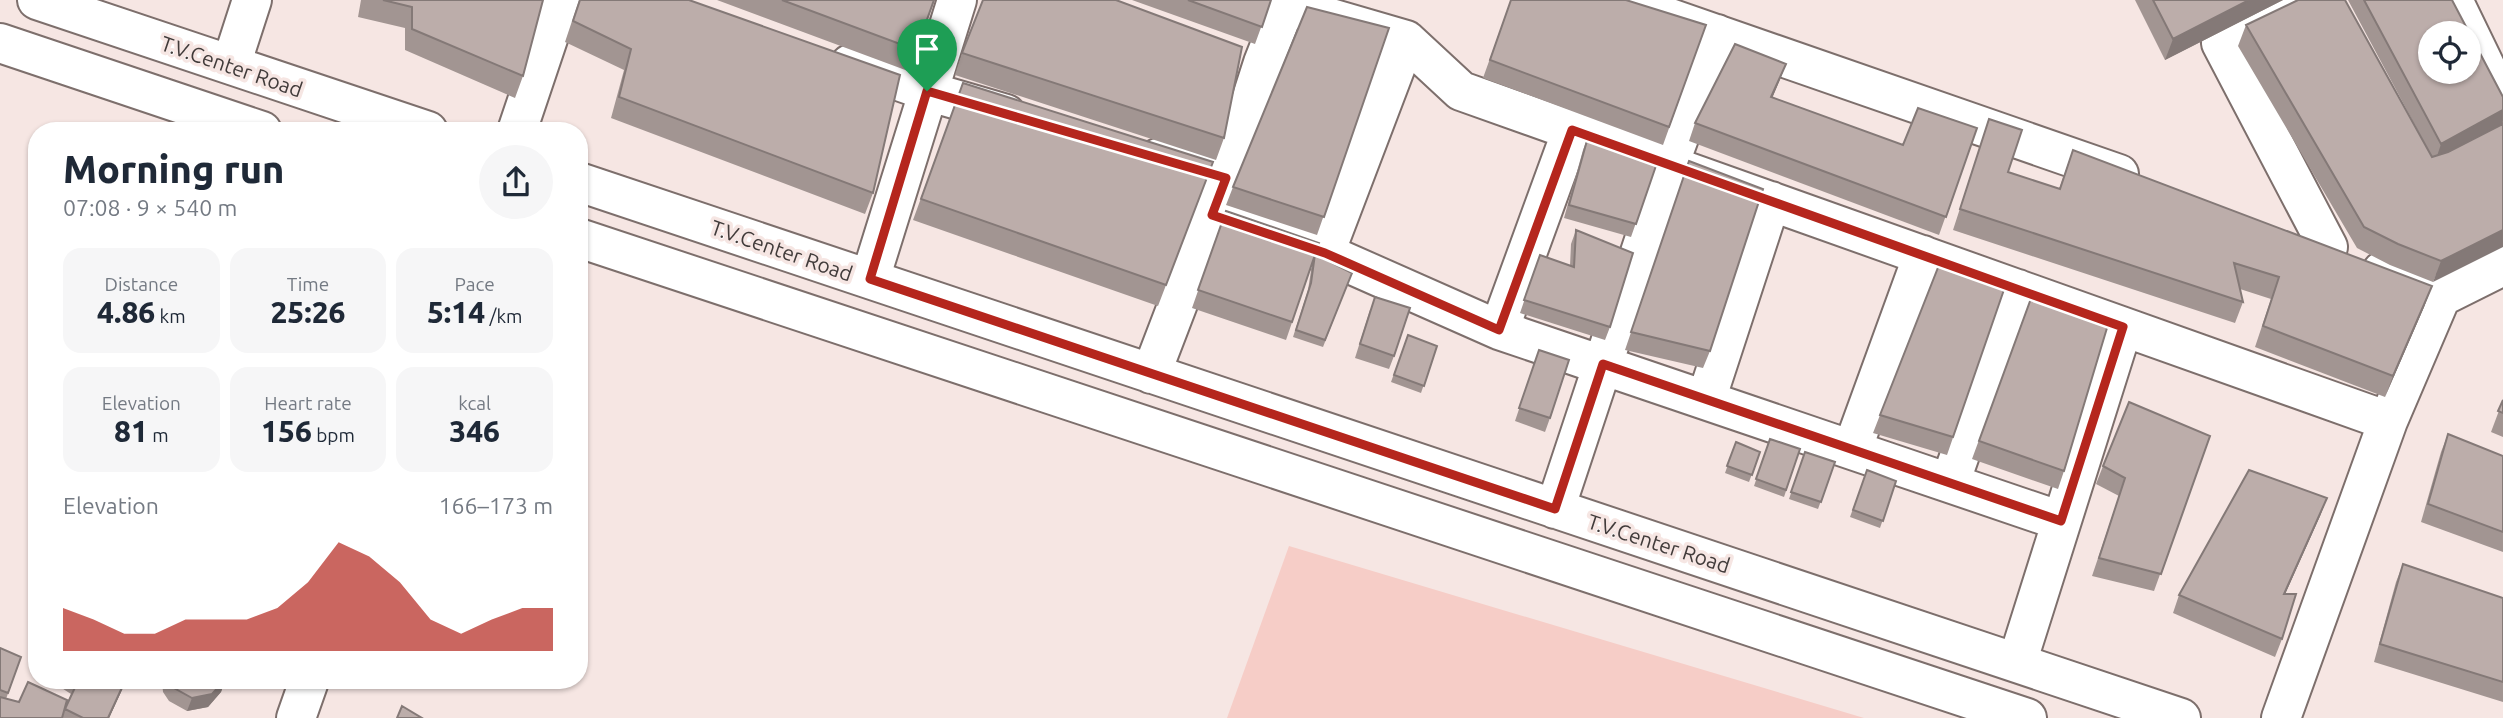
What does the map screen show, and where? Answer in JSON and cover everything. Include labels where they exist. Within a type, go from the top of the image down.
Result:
[{"type":"street","name":"T.V.Center Road","points":[[37,0],[401,122]]},
{"type":"street","points":[[231,65],[252,0]]},
{"type":"street","points":[[520,122],[561,0]]},
{"type":"street","points":[[870,279],[957,0]]},
{"type":"street","points":[[1618,0],[2146,183]]},
{"type":"street","points":[[2454,0],[2503,103]]},
{"type":"street","points":[[1151,374],[1226,178],[1263,62],[1287,2],[1406,40],[1461,90],[2388,421]]},
{"type":"street","points":[[2324,4],[2221,43],[2328,247]]},
{"type":"street","points":[[1555,509],[1669,165],[1717,34]]},
{"type":"street","points":[[1325,253],[1406,40]]},
{"type":"street","points":[[0,43],[235,122]]},
{"type":"street","points":[[813,50],[927,91],[1044,125]]},
{"type":"street","points":[[1499,330],[1572,130]]},
{"type":"street","points":[[1122,148],[1226,178]]},
{"type":"street","name":"T.V.Center Road","points":[[588,185],[2180,718]]},
{"type":"street","points":[[1706,400],[1771,201]]},
{"type":"street","points":[[1212,215],[1325,253],[1499,330],[2061,521]]},
{"type":"street","points":[[2276,229],[2328,247],[2441,297]]},
{"type":"street","points":[[588,241],[2027,718]]},
{"type":"street","points":[[1852,450],[1923,255]]},
{"type":"street","points":[[2281,718],[2388,421],[2441,297],[2503,266]]},
{"type":"street","points":[[1950,483],[2018,289]]},
{"type":"street","points":[[2017,663],[2123,327]]},
{"type":"street","points":[[296,718],[306,689]]},
{"type":"shaded area","points":[[1289,546],[1864,718],[1227,718]]},
{"type":"building","points":[[383,0],[543,0],[523,76],[412,29],[412,7]]},
{"type":"building","points":[[580,0],[689,0],[900,75],[873,193],[619,97],[631,49],[573,21]]},
{"type":"building","points":[[782,0],[934,0],[916,50]]},
{"type":"building","points":[[983,0],[1116,0],[1242,47],[1224,138],[962,53]]},
{"type":"building","points":[[1188,0],[1271,0],[1262,27]]},
{"type":"building","points":[[1511,0],[1626,0],[1706,25],[1669,127],[1490,60]]},
{"type":"building","points":[[2153,0],[2249,0],[2173,39]]},
{"type":"building","points":[[2298,0],[2345,0],[2432,157],[2448,152],[2503,124],[2503,230],[2441,261],[2364,227],[2246,25]]},
{"type":"building","points":[[2364,0],[2452,0],[2463,21],[2418,21],[2418,84],[2481,84],[2481,55],[2503,97],[2503,110],[2441,144]]},
{"type":"building","points":[[1307,7],[1389,28],[1324,217],[1233,187]]},
{"type":"building","points":[[1735,44],[1786,64],[1771,97],[1903,145],[1918,108],[1977,128],[1946,217],[1695,123]]},
{"type":"building","points":[[963,83],[1213,162],[1166,285],[921,199]]},
{"type":"building","points":[[1989,119],[2022,130],[2008,172],[2060,189],[2073,150],[2432,286],[2393,376],[2263,326],[2279,277],[2234,263],[2243,302],[1960,209]]},
{"type":"building","points":[[1588,137],[1658,160],[1636,224],[1569,205]]},
{"type":"building","points":[[1689,161],[1763,189],[1710,351],[1631,332]]},
{"type":"building","points":[[1226,211],[1319,243],[1292,322],[1198,290]]},
{"type":"building","points":[[1576,230],[1633,253],[1610,327],[1524,300],[1540,255],[1574,267]]},
{"type":"building","points":[[1315,254],[1352,273],[1325,340],[1296,330],[1311,283]]},
{"type":"building","points":[[1941,260],[2007,281],[1953,437],[1880,415]]},
{"type":"building","points":[[2033,293],[2110,318],[2064,471],[1979,441]]},
{"type":"building","points":[[1375,297],[1410,308],[1394,356],[1360,344]]},
{"type":"building","points":[[1408,335],[1437,346],[1424,386],[1394,375]]},
{"type":"building","points":[[1539,350],[1569,360],[1550,418],[1519,408]]},
{"type":"building","points":[[2503,400],[2503,413],[2498,411]]},
{"type":"building","points":[[2129,402],[2210,436],[2161,574],[2099,558],[2125,478],[2103,466]]},
{"type":"building","points":[[2448,434],[2503,456],[2503,532],[2428,504]]},
{"type":"building","points":[[1770,439],[1800,449],[1786,490],[1756,479]]},
{"type":"building","points":[[1736,442],[1760,452],[1752,475],[1727,466]]},
{"type":"building","points":[[1805,452],[1835,462],[1821,502],[1791,492]]},
{"type":"building","points":[[1867,470],[1896,481],[1883,521],[1853,510]]},
{"type":"building","points":[[2249,470],[2327,498],[2284,594],[2296,594],[2282,639],[2179,595]]},
{"type":"building","points":[[2403,564],[2503,598],[2503,682],[2380,644]]},
{"type":"building","points":[[0,648],[21,657],[8,693],[0,690]]},
{"type":"building","points":[[28,682],[28,689],[43,689],[67,700],[62,718],[0,718],[0,697],[19,702]]},
{"type":"building","points":[[74,689],[121,689],[108,718],[83,718],[65,709]]},
{"type":"building","points":[[176,689],[217,689],[212,694],[192,698]]},
{"type":"building","points":[[402,706],[422,718],[397,718]]},
{"type":"route","points":[[927,91],[1226,178],[1212,215],[1325,253],[1499,330],[1572,130],[2123,327],[2061,521],[1603,364],[1555,509],[870,279],[927,91]]}]
